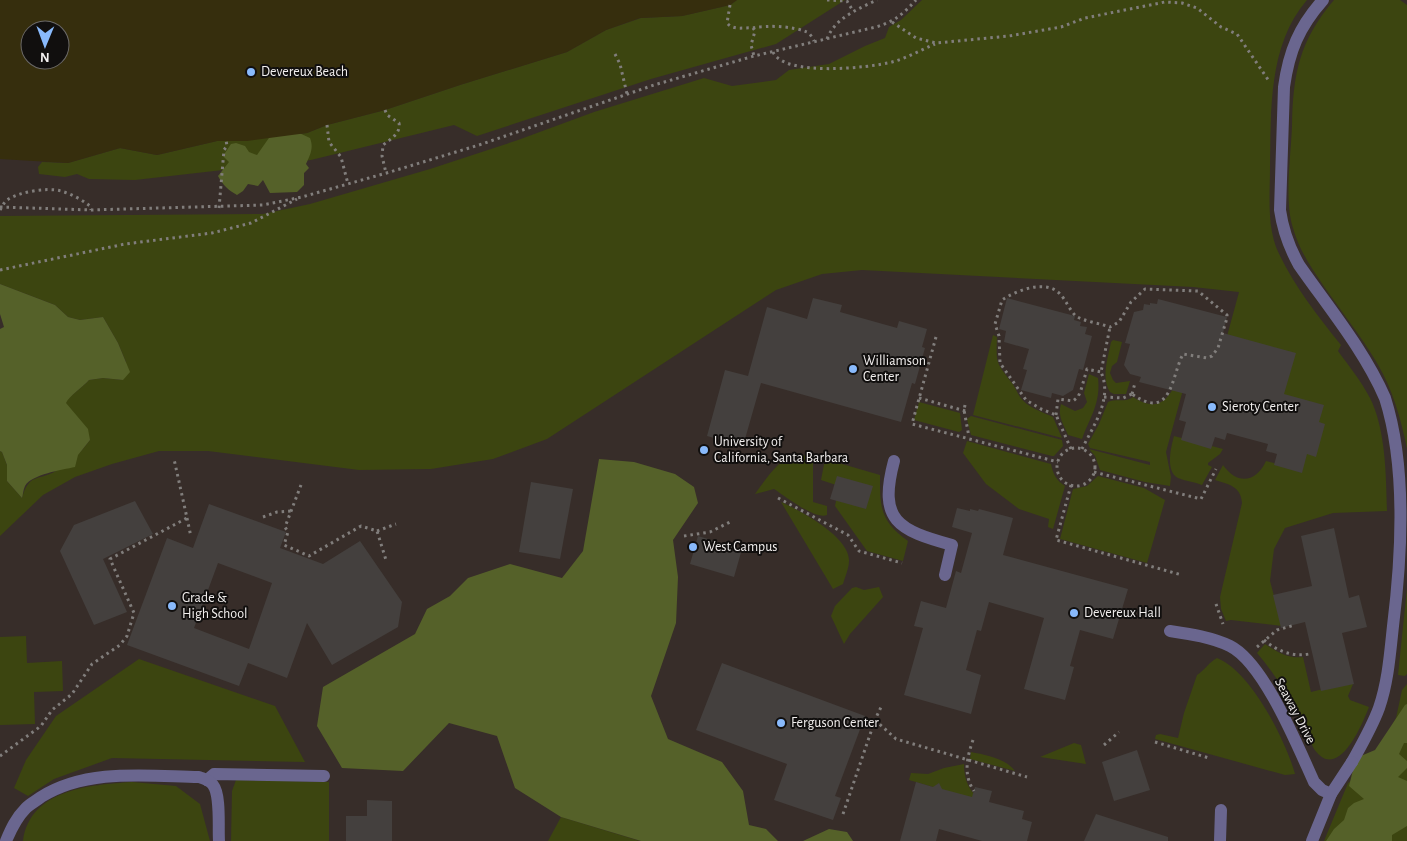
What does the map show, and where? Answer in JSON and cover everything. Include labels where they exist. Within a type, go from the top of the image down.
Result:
[{"type":"street","points":[[1312,841],[1332,794],[1370,730],[1379,709],[1386,680],[1400,570],[1403,522],[1402,468],[1396,433],[1386,400],[1369,366],[1290,249],[1280,210],[1286,67],[1300,31],[1323,0]]},
{"type":"street","points":[[894,461],[889,480],[888,497],[892,513],[902,525],[912,532],[952,545],[945,575]]},
{"type":"street","name":"Seaway Drive","points":[[1170,631],[1206,637],[1220,642],[1232,647],[1246,660],[1276,702],[1314,782],[1322,790],[1332,794]]},
{"type":"street","points":[[207,780],[214,774],[324,776]]},
{"type":"street","points":[[6,841],[13,824],[26,807],[51,791],[77,782],[110,776],[199,777],[207,780],[214,785],[217,795],[219,841]]},
{"type":"street","points":[[1220,841],[1221,810]]},
{"type":"path","points":[[827,0],[847,1],[853,10]]},
{"type":"path","points":[[827,39],[834,26],[853,10],[877,0]]},
{"type":"path","points":[[0,208],[91,210],[219,208],[263,205],[302,197],[479,145],[627,94],[754,56],[892,22],[916,0]]},
{"type":"path","points":[[773,52],[775,58],[782,62],[798,66],[835,68],[875,66],[895,61],[936,44],[1009,36],[1060,27],[1085,18],[1165,2],[1176,2],[1197,8],[1220,27],[1237,34],[1266,79],[1276,85]]},
{"type":"path","points":[[730,5],[727,22],[730,27],[789,28],[810,34],[814,41]]},
{"type":"path","points":[[892,22],[916,38],[936,44]]},
{"type":"path","points":[[753,28],[754,35],[751,46],[754,56]]},
{"type":"path","points":[[615,54],[620,64],[627,94]]},
{"type":"path","points":[[385,110],[387,115],[399,123],[400,128],[396,135],[384,145],[382,156],[386,173]]},
{"type":"path","points":[[327,126],[329,142],[341,157],[348,184]]},
{"type":"path","points":[[219,208],[219,190],[226,140]]},
{"type":"path","points":[[0,208],[6,200],[27,192],[45,189],[61,190],[90,206],[91,210]]},
{"type":"path","points":[[0,270],[125,244],[212,233],[251,223],[302,197]]},
{"type":"path","points":[[1056,415],[1026,400],[1000,363],[999,336],[995,324],[1002,300],[1023,290],[1050,287],[1059,292],[1077,317],[1110,327],[1119,322],[1131,302],[1145,289],[1198,291],[1227,315],[1217,351],[1207,358],[1183,354],[1172,386],[1165,397],[1159,401],[1150,402],[1141,400],[1132,394]]},
{"type":"path","points":[[1082,449],[1096,424],[1104,397],[1104,379],[1101,372],[1110,327]]},
{"type":"path","points":[[936,337],[912,424],[969,437],[1058,462]]},
{"type":"path","points":[[1071,449],[1056,415],[1058,399],[1073,400],[1078,396],[1087,369],[1101,372]]},
{"type":"path","points":[[1132,394],[1135,382]]},
{"type":"path","points":[[1104,397],[1123,398],[1132,394]]},
{"type":"path","points":[[919,398],[969,412]]},
{"type":"path","points":[[965,405],[964,411],[969,437]]},
{"type":"path","points":[[1071,449],[1082,449],[1094,460],[1092,477],[1083,484],[1071,485],[1059,473],[1058,462],[1061,456],[1071,449]]},
{"type":"path","points":[[174,459],[191,537]]},
{"type":"path","points":[[1094,472],[1202,499],[1216,469]]},
{"type":"path","points":[[301,484],[285,527],[288,532],[284,545],[310,556],[361,526],[377,531],[396,524]]},
{"type":"path","points":[[1071,485],[1056,540],[1182,575]]},
{"type":"path","points":[[778,498],[848,535],[859,551],[902,563]]},
{"type":"path","points":[[263,516],[291,511]]},
{"type":"path","points":[[0,756],[42,726],[52,710],[72,694],[92,664],[120,645],[127,636],[134,613],[110,559],[187,518]]},
{"type":"path","points":[[684,536],[710,532],[732,521]]},
{"type":"path","points":[[377,531],[386,560]]},
{"type":"path","points":[[1216,604],[1224,630]]},
{"type":"path","points":[[1254,649],[1276,630],[1295,625]]},
{"type":"path","points":[[1264,640],[1278,650],[1291,655],[1309,654]]},
{"type":"path","points":[[843,814],[875,720],[882,707]]},
{"type":"path","points":[[875,720],[896,739],[1027,777]]},
{"type":"path","points":[[1104,745],[1119,732]]},
{"type":"path","points":[[972,740],[967,761],[968,778],[974,791]]},
{"type":"path","points":[[1155,742],[1209,758]]},
{"type":"shaded area","name":"University of California, Santa Barbara","points":[[0,0],[1407,0],[1407,841],[0,841]]},
{"type":"green space","points":[[737,0],[845,0],[776,44],[651,79],[477,136],[454,125],[311,160],[135,180],[89,179],[77,174],[65,177],[39,174],[38,167],[42,162],[68,163],[120,148],[157,155],[217,141],[307,133],[327,125],[385,110],[567,52],[606,30],[641,18],[682,16],[730,5]]},
{"type":"green space","points":[[922,0],[1307,0],[1294,18],[1285,37],[1274,79],[1271,124],[1271,228],[1276,247],[1289,273],[1341,345],[1338,351],[1370,398],[1382,439],[1387,511],[1333,513],[1285,528],[1274,549],[1270,581],[1282,626],[1226,621],[1221,609],[1220,597],[1242,503],[1236,489],[1215,480],[1223,465],[1234,476],[1246,479],[1257,474],[1266,461],[1300,470],[1305,451],[1184,386],[1166,452],[1171,477],[1170,486],[1145,482],[1100,470],[1095,456],[1089,449],[1150,465],[1150,462],[1090,448],[1088,444],[1108,402],[1127,400],[1133,397],[1145,403],[1155,404],[1162,401],[1174,387],[1185,357],[1223,351],[1239,292],[1193,287],[862,270],[822,274],[776,290],[547,439],[493,459],[431,469],[359,470],[208,451],[159,451],[75,477],[43,495],[0,536],[0,451],[7,465],[7,481],[22,498],[31,481],[50,474],[66,465],[90,440],[73,412],[65,403],[67,400],[89,380],[103,378],[123,380],[126,362],[118,343],[103,317],[80,320],[68,317],[55,305],[0,284],[0,216],[263,214],[310,204],[430,169],[594,112],[704,78],[732,86],[776,80],[789,70],[829,64],[885,38],[889,27],[901,20]]},
{"type":"green space","points":[[1334,0],[1400,0],[1407,5],[1407,449],[1396,405],[1383,373],[1306,258],[1290,217],[1289,178],[1296,74],[1300,59],[1313,30]]},
{"type":"green space","points":[[295,131],[310,138],[312,145],[306,164],[309,168],[304,173],[304,185],[297,192],[270,193],[263,180],[258,186],[248,184],[237,195],[226,187],[218,176],[229,162],[223,156],[231,144],[236,143],[245,146],[249,152],[257,155],[271,135]]},
{"type":"green space","points":[[0,284],[55,305],[68,317],[80,320],[103,317],[118,343],[130,372],[123,380],[103,378],[89,380],[70,397],[66,403],[88,429],[90,440],[78,455],[75,467],[34,478],[25,486],[22,498],[7,481],[7,465],[0,451],[0,329],[4,327],[0,314]]},
{"type":"green space","points":[[993,335],[997,337],[998,362],[1020,397],[1031,406],[1053,417],[1062,438],[973,415]]},
{"type":"green space","points":[[1113,340],[1122,342],[1117,362],[1112,366],[1110,373],[1116,383],[1130,381],[1126,394],[1114,394],[1110,392],[1107,386],[1106,367]]},
{"type":"green space","points":[[1089,374],[1098,378],[1099,387],[1094,410],[1082,439],[1068,435],[1060,408],[1061,404],[1075,411],[1083,408],[1087,402],[1084,393]]},
{"type":"green space","points":[[919,402],[960,413],[962,430],[959,432],[914,420]]},
{"type":"green space","points":[[971,416],[1062,440],[1063,446],[1052,456],[971,435],[967,419]]},
{"type":"green space","points":[[1174,436],[1223,449],[1220,454],[1208,463],[1212,467],[1202,485],[1178,478],[1171,470],[1170,459]]},
{"type":"green space","points":[[967,441],[1051,464],[1055,477],[1065,486],[1053,529],[1048,527],[1049,519],[1019,509],[986,484],[963,453]]},
{"type":"green space","points":[[796,453],[813,458],[813,502],[827,506],[827,515],[822,516],[808,511],[774,489],[755,494],[778,465]]},
{"type":"green space","points":[[599,459],[634,462],[675,474],[694,487],[698,503],[673,540],[678,577],[676,623],[651,696],[668,739],[722,762],[743,791],[749,825],[766,829],[778,841],[641,841],[561,817],[515,788],[497,736],[449,723],[403,771],[342,768],[317,726],[323,687],[415,634],[427,609],[450,596],[468,578],[510,564],[562,578],[583,551]]},
{"type":"green space","points":[[825,459],[880,475],[880,496],[884,513],[892,527],[908,541],[903,561],[867,551],[835,506],[839,486],[821,480]]},
{"type":"green space","points":[[1098,476],[1144,488],[1165,500],[1147,563],[1060,539],[1073,489],[1087,486]]},
{"type":"green space","points":[[781,502],[812,518],[842,543],[849,561],[843,584],[833,589]]},
{"type":"green space","points":[[856,587],[864,590],[879,587],[883,597],[850,634],[844,644],[831,616],[835,606],[852,588]]},
{"type":"green space","points":[[1407,588],[1407,674],[1405,676],[1398,675]]},
{"type":"green space","points":[[26,636],[27,663],[62,661],[63,691],[34,692],[35,724],[0,725],[0,637]]},
{"type":"green space","points":[[1265,644],[1288,656],[1303,657],[1311,692],[1351,682],[1353,684],[1348,696],[1350,700],[1369,707],[1355,737],[1340,755],[1332,759],[1323,758],[1314,749],[1282,687],[1257,653]]},
{"type":"green space","points":[[1217,658],[1230,665],[1242,677],[1265,708],[1284,744],[1295,774],[1285,775],[1155,739],[1156,735],[1160,734],[1178,738],[1197,675]]},
{"type":"green space","points":[[139,659],[275,706],[305,762],[112,758],[54,779],[28,796],[14,788],[26,760],[56,716]]},
{"type":"green space","points":[[1407,684],[1407,841],[1324,841],[1348,783],[1371,765],[1396,718],[1402,690]]},
{"type":"green space","points":[[1407,704],[1407,743],[1404,743],[1399,754],[1407,761],[1407,768],[1398,777],[1407,781],[1407,826],[1392,835],[1392,841],[1326,841],[1334,829],[1344,820],[1348,808],[1364,799],[1349,786],[1356,758],[1375,750]]},
{"type":"green space","points":[[1074,743],[1081,745],[1086,764],[1040,757]]},
{"type":"green space","points":[[971,752],[1001,760],[1015,771],[970,759]]},
{"type":"green space","points":[[964,764],[966,781],[975,795],[974,799],[909,780],[911,773],[928,774]]},
{"type":"green space","points":[[236,780],[329,782],[329,841],[231,841],[232,791]]},
{"type":"green space","points":[[132,782],[176,786],[200,804],[210,841],[23,841],[28,824],[37,810],[49,800],[81,788]]},
{"type":"green space","points":[[561,817],[640,841],[548,841]]},
{"type":"green space","points":[[829,829],[847,832],[853,841],[803,841]]},
{"type":"sand","name":"Devereux Beach","points":[[0,0],[737,0],[730,5],[682,16],[640,18],[606,30],[567,52],[385,110],[327,125],[307,133],[247,141],[217,141],[157,155],[120,148],[68,163],[0,159]]},
{"type":"building","name":"Williamson Center","points":[[813,298],[842,305],[840,312],[897,328],[899,321],[927,329],[922,347],[925,348],[915,384],[912,383],[901,422],[761,383],[743,446],[707,436],[725,370],[748,376],[767,307],[807,319]]},
{"type":"building","points":[[1007,298],[1075,316],[1074,320],[1081,322],[1080,326],[1087,327],[1085,334],[1092,336],[1083,370],[1079,369],[1073,390],[1063,396],[1052,393],[1051,398],[1021,390],[1027,370],[1023,369],[1029,349],[1004,342],[1006,331],[999,329]]},
{"type":"building","points":[[1158,299],[1227,317],[1223,333],[1296,353],[1284,394],[1324,405],[1319,422],[1325,424],[1316,457],[1307,454],[1302,473],[1274,465],[1277,454],[1266,451],[1268,444],[1227,433],[1225,440],[1215,437],[1211,449],[1181,440],[1186,422],[1179,420],[1186,394],[1139,382],[1141,377],[1130,374],[1124,365],[1130,344],[1125,343],[1134,312],[1143,310],[1144,304],[1157,304]]},
{"type":"building","points":[[837,476],[873,486],[866,509],[830,499]]},
{"type":"building","points":[[531,482],[573,489],[560,559],[519,552]]},
{"type":"building","points":[[135,501],[153,534],[103,559],[127,612],[94,625],[60,551],[74,525]]},
{"type":"building","name":"Grade & High School","points":[[209,504],[286,532],[280,548],[323,564],[360,541],[402,602],[398,627],[332,665],[307,623],[287,678],[248,663],[239,686],[127,645],[167,538],[193,548]],"holes":[[[218,563],[272,583],[249,649],[194,628]]]},
{"type":"building","name":"Devereux Hall","points":[[957,508],[970,511],[970,509],[978,511],[979,509],[1013,518],[1003,555],[1128,589],[1113,639],[1080,630],[1070,666],[1074,667],[1065,700],[1024,689],[1044,618],[989,602],[981,631],[977,630],[966,670],[981,675],[971,714],[904,695],[923,628],[914,626],[921,601],[946,608],[956,571],[961,573],[972,533],[952,527]]},
{"type":"building","points":[[1334,528],[1349,598],[1359,595],[1367,627],[1342,633],[1354,684],[1321,691],[1305,622],[1281,628],[1273,595],[1312,586],[1301,536]]},
{"type":"building","points":[[698,536],[742,549],[734,577],[690,564]]},
{"type":"building","name":"Ferguson Center","points":[[722,663],[865,716],[835,796],[841,798],[833,820],[774,800],[787,764],[696,730]]},
{"type":"building","points":[[1137,750],[1150,790],[1114,801],[1102,762]]},
{"type":"building","points":[[916,782],[933,787],[939,783],[942,789],[972,797],[975,787],[992,791],[989,802],[1024,811],[1022,819],[1032,822],[1027,841],[982,841],[939,829],[936,841],[900,841]]},
{"type":"building","points":[[367,800],[392,801],[392,841],[346,841],[346,816],[367,816]]},
{"type":"building","points":[[1096,814],[1168,837],[1168,841],[1084,841]]},
{"type":"place","name":"Devereux Beach","points":[[251,72]]},
{"type":"place","name":"Williamson Center","points":[[853,369]]},
{"type":"place","name":"Sieroty Center","points":[[1212,407]]},
{"type":"place","name":"University of California, Santa Barbara","points":[[704,450]]},
{"type":"place","name":"West Campus","points":[[693,547]]},
{"type":"place","name":"Grade & High School","points":[[172,606]]},
{"type":"place","name":"Devereux Hall","points":[[1074,613]]},
{"type":"place","name":"Ferguson Center","points":[[781,723]]}]
